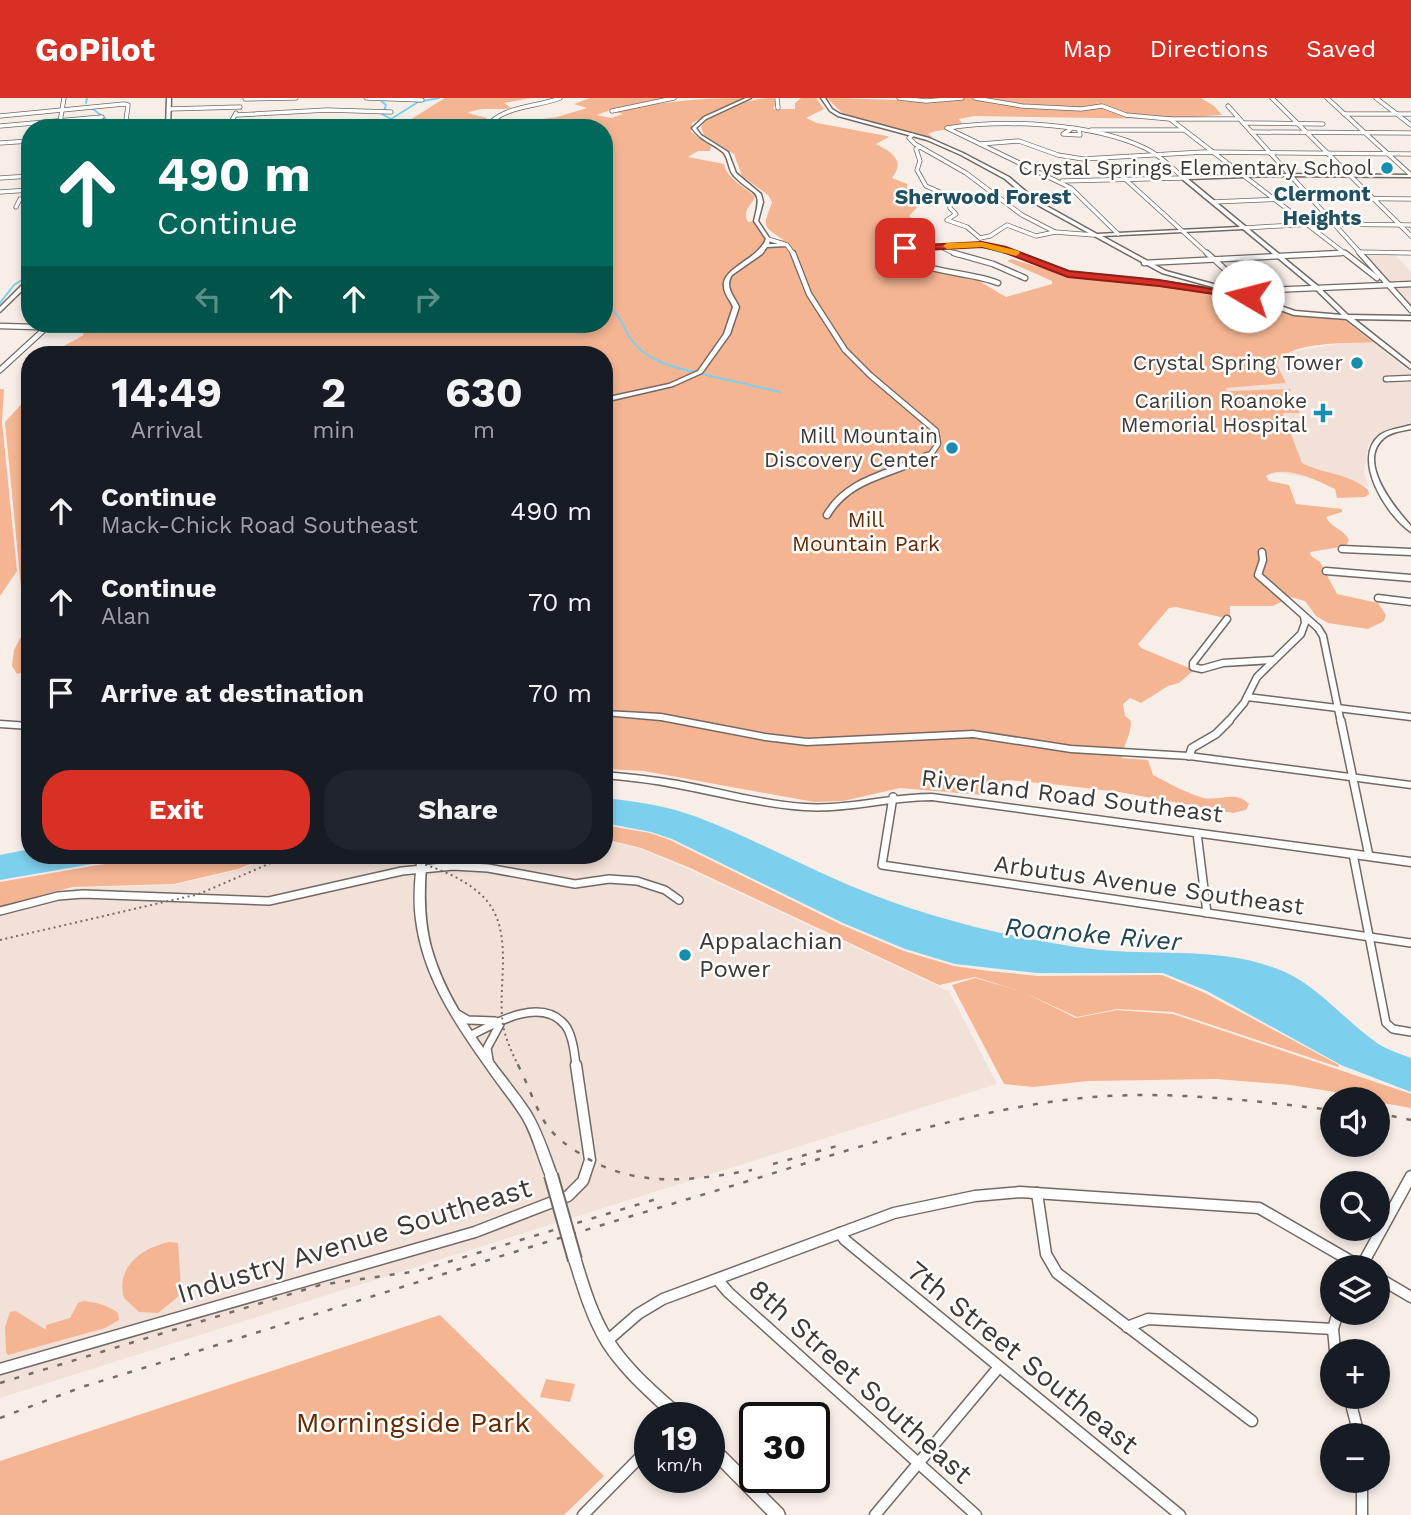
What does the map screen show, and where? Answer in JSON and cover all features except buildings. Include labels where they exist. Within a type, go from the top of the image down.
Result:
[{"type":"main road","points":[[1347,317],[1411,318]]},
{"type":"main road","points":[[1347,317],[1411,367]]},
{"type":"main road","points":[[0,724],[21,725]]},
{"type":"main road","name":"Riverland Road Southeast","points":[[613,776],[683,784],[758,801],[803,807],[844,807],[893,797],[952,799],[1411,862]]},
{"type":"street","points":[[60,119],[64,98]]},
{"type":"street","points":[[168,119],[169,98]]},
{"type":"street","points":[[215,98],[216,108]]},
{"type":"street","points":[[234,119],[245,99],[296,98]]},
{"type":"street","points":[[366,98],[422,100]]},
{"type":"street","points":[[492,119],[499,114],[560,98]]},
{"type":"street","points":[[612,111],[674,98]]},
{"type":"street","points":[[749,98],[705,118],[694,128],[700,136],[727,153],[734,174],[759,194],[761,202],[756,221],[768,243]]},
{"type":"street","points":[[777,98],[778,108]]},
{"type":"street","points":[[823,98],[831,110],[839,115],[944,145],[991,168],[1030,198],[1144,262],[1172,274],[1248,293],[1294,313],[1347,317]]},
{"type":"street","points":[[899,98],[926,101],[962,98]]},
{"type":"street","points":[[975,98],[1016,105],[1081,109],[1102,106],[1126,115],[1170,119],[1323,124]]},
{"type":"street","points":[[1272,98],[1411,236]]},
{"type":"street","points":[[1327,98],[1411,176]]},
{"type":"street","points":[[1376,98],[1411,125]]},
{"type":"street","points":[[0,116],[117,104],[128,105],[126,119]]},
{"type":"street","points":[[1227,106],[1411,310]]},
{"type":"street","points":[[169,109],[240,107]]},
{"type":"street","points":[[236,115],[332,110],[391,112]]},
{"type":"street","points":[[1343,114],[1411,114]]},
{"type":"street","points":[[7,143],[13,116]]},
{"type":"street","points":[[81,119],[102,117]]},
{"type":"street","points":[[1170,119],[1387,284]]},
{"type":"street","points":[[0,126],[21,124]]},
{"type":"street","points":[[1118,234],[1071,188],[947,128],[984,125],[1070,130],[1128,141],[1156,155],[1316,286],[1347,317]]},
{"type":"street","points":[[1070,130],[1063,134],[1077,136],[1081,132],[1136,129],[1183,131]]},
{"type":"street","points":[[1251,132],[1411,133]]},
{"type":"street","points":[[912,135],[909,138],[912,142],[966,173],[1022,215],[1055,232],[1118,234],[1306,224],[1411,225]]},
{"type":"street","points":[[979,144],[1016,141],[1063,156],[1103,159],[1269,152],[1411,154]]},
{"type":"street","points":[[0,143],[21,142]]},
{"type":"street","points":[[920,147],[916,149],[920,161],[917,172],[926,186],[950,198],[950,208],[956,214],[948,218],[948,222],[967,227],[980,238],[982,244]]},
{"type":"street","points":[[1103,159],[1183,230],[1248,293]]},
{"type":"street","points":[[1056,180],[1080,183],[1289,174],[1411,176]]},
{"type":"street","points":[[0,178],[21,177]]},
{"type":"street","points":[[1071,188],[1080,183]]},
{"type":"street","points":[[0,192],[21,191]]},
{"type":"street","points":[[1213,202],[1311,198],[1411,199]]},
{"type":"street","points":[[16,207],[21,199]]},
{"type":"street","points":[[980,238],[990,236],[1007,225],[1041,239],[1055,232]]},
{"type":"street","points":[[613,398],[681,382],[704,369],[727,334],[735,311],[735,304],[726,288],[728,277],[768,243],[786,245],[798,258],[808,292],[844,348],[938,434],[938,446],[931,454],[855,486],[835,502],[827,515]]},
{"type":"street","points":[[998,283],[987,277],[916,262],[900,254],[908,247],[982,244],[1003,249],[1068,274],[1248,293],[1316,286],[1411,284]]},
{"type":"street","points":[[941,246],[960,256],[993,264],[1025,278]]},
{"type":"street","points":[[1144,262],[1358,252],[1411,253]]},
{"type":"street","points":[[0,310],[21,290]]},
{"type":"street","points":[[0,326],[21,326]]},
{"type":"street","points":[[26,346],[40,333]]},
{"type":"street","points":[[0,370],[21,351]]},
{"type":"street","points":[[1386,379],[1411,378]]},
{"type":"street","points":[[1411,426],[1381,437],[1375,446],[1372,461],[1378,487],[1385,501],[1411,530]]},
{"type":"street","points":[[1342,549],[1411,552]]},
{"type":"street","points":[[1262,552],[1263,561],[1258,575],[1304,615],[1323,636],[1369,856]]},
{"type":"street","points":[[1326,571],[1411,578]]},
{"type":"street","points":[[1378,598],[1411,602]]},
{"type":"street","points":[[1189,756],[1192,748],[1216,734],[1247,697],[1257,677],[1301,634],[1305,623],[1304,615]]},
{"type":"street","points":[[1227,619],[1193,663],[1193,667],[1202,669],[1223,663],[1274,660]]},
{"type":"street","points":[[1247,697],[1411,717]]},
{"type":"street","points":[[613,714],[661,717],[797,741],[836,742],[973,734],[1071,749],[1189,756],[1411,785]]},
{"type":"street","name":"Arbutus Avenue Southeast","points":[[893,797],[882,865],[1411,943]]},
{"type":"street","points":[[1198,833],[1207,913]]},
{"type":"street","points":[[1353,854],[1382,1006],[1389,1026],[1411,1032]]},
{"type":"street","points":[[421,864],[422,935],[433,975],[453,1012],[528,1117],[551,1175],[593,1314],[607,1341],[632,1372],[663,1402]]},
{"type":"street","points":[[0,911],[53,897],[83,894],[269,901],[421,869],[488,868],[575,884],[611,879],[631,880],[668,891],[679,900]]},
{"type":"street","points":[[453,1012],[468,1020],[503,1020],[487,1048],[492,1068]]},
{"type":"street","name":"Industry Avenue Southeast","points":[[0,1369],[475,1232],[568,1196],[583,1181],[590,1160],[569,1033],[560,1021],[547,1014],[529,1012],[503,1020],[470,1036]]},
{"type":"street","points":[[1368,1255],[1411,1176]]},
{"type":"street","points":[[607,1341],[650,1305],[717,1279],[894,1213],[999,1194],[1037,1193],[1259,1208],[1340,1255]]},
{"type":"street","points":[[1037,1193],[1044,1242],[1051,1264],[1070,1284],[1252,1421]]},
{"type":"street","name":"7th Street Southeast","points":[[840,1233],[848,1243],[1180,1515]]},
{"type":"street","name":"8th Street Southeast","points":[[717,1279],[728,1292],[976,1515]]},
{"type":"street","points":[[1390,1285],[1411,1297]]},
{"type":"street","points":[[1127,1327],[1148,1319],[1333,1329]]},
{"type":"street","points":[[1334,1325],[1334,1339]]},
{"type":"street","points":[[875,1515],[999,1367]]},
{"type":"street","points":[[725,1462],[778,1515]]},
{"type":"street","points":[[583,1515],[634,1463]]},
{"type":"street","points":[[1362,1493],[1362,1515]]},
{"type":"shaded area","points":[[1358,252],[1393,253],[1411,272],[1411,310]]},
{"type":"shaded area","name":"Carilion Roanoke Memorial Hospital","points":[[1349,342],[1373,342],[1411,373],[1411,422],[1377,435],[1368,446],[1364,473],[1369,487],[1248,468],[1225,387],[1286,383],[1277,365],[1285,353]]},
{"type":"shaded area","points":[[613,842],[641,849],[949,991],[997,1084],[0,1398],[0,908],[74,888],[173,885],[239,870],[253,864],[613,864]]},
{"type":"green space","points":[[445,98],[531,98],[504,103],[511,108],[468,113],[486,119],[411,119]]},
{"type":"green space","name":"Mill Mountain Park","points":[[590,98],[670,98],[615,108],[597,115],[611,118],[623,114],[615,112],[646,106],[743,98],[692,123],[691,132],[711,146],[710,151],[698,151],[688,157],[724,164],[732,179],[755,197],[747,211],[748,222],[755,221],[767,239],[784,240],[766,224],[772,202],[768,195],[742,176],[734,154],[704,135],[701,127],[714,115],[745,102],[773,98],[776,102],[773,109],[795,109],[795,103],[801,98],[816,98],[824,109],[806,118],[817,123],[889,137],[876,144],[892,154],[897,162],[898,167],[892,178],[907,184],[907,189],[925,199],[909,216],[931,235],[904,236],[892,249],[893,255],[903,262],[969,275],[1006,297],[1052,284],[1052,281],[1007,261],[1012,259],[1069,276],[1157,284],[1246,297],[1303,317],[1344,320],[1373,342],[1319,345],[1292,351],[1282,357],[1277,365],[1286,383],[1225,388],[1228,391],[1291,389],[1288,394],[1300,413],[1283,413],[1302,463],[1353,480],[1368,490],[1369,494],[1365,497],[1337,498],[1335,489],[1291,472],[1266,476],[1269,481],[1289,485],[1296,504],[1342,509],[1342,512],[1326,517],[1347,536],[1349,540],[1346,546],[1310,552],[1311,556],[1320,562],[1337,594],[1378,603],[1386,615],[1384,621],[1368,629],[1328,623],[1316,616],[1305,601],[1290,597],[1273,606],[1230,606],[1230,619],[1176,607],[1169,608],[1138,644],[1141,648],[1194,670],[1179,683],[1168,686],[1141,703],[1130,698],[1123,704],[1125,716],[1131,721],[1122,758],[1148,760],[1153,775],[1200,797],[1238,797],[1249,804],[1246,810],[1233,813],[1119,792],[1007,780],[983,789],[982,795],[900,788],[843,801],[814,802],[644,771],[613,769],[613,346],[63,346],[84,335],[82,333],[613,333],[613,119],[542,119],[587,108],[574,104]]},
{"type":"green space","points":[[827,98],[1201,98],[1222,115],[1161,119],[974,116],[959,119],[963,125],[955,129],[932,132],[928,134],[933,137],[927,138],[843,114]]},
{"type":"green space","points":[[0,389],[4,389],[2,422],[17,571],[0,596]]},
{"type":"green space","points":[[21,405],[21,588],[5,422]]},
{"type":"green space","points":[[21,637],[21,673],[17,674],[12,666],[14,650]]},
{"type":"green space","points":[[613,827],[650,833],[670,840],[842,925],[904,951],[954,966],[1038,976],[1162,975],[1205,993],[1339,1065],[1338,1067],[1173,1012],[1117,1009],[1077,1017],[1025,993],[1076,1018],[1117,1010],[1173,1014],[1411,1094],[1411,1108],[1390,1104],[1390,1087],[1320,1087],[1320,1090],[1216,1079],[1088,1081],[1033,1087],[1004,1084],[952,985],[975,978],[1017,990],[975,977],[939,985],[688,867],[641,848],[613,841]]},
{"type":"green space","points":[[105,864],[250,864],[174,884],[73,887],[0,906],[0,882]]},
{"type":"green space","points":[[169,1242],[178,1243],[181,1288],[179,1296],[158,1313],[139,1312],[124,1298],[123,1277],[127,1268],[141,1254]]},
{"type":"green space","points":[[83,1301],[110,1308],[118,1313],[119,1320],[105,1328],[8,1355],[5,1327],[10,1312],[16,1311],[46,1330],[46,1325],[70,1318],[78,1303]]},
{"type":"green space","name":"Morningside Park","points":[[440,1315],[604,1476],[564,1515],[0,1515],[0,1461]]},
{"type":"green space","points":[[546,1379],[575,1384],[570,1402],[540,1397]]},
{"type":"water","points":[[613,799],[651,804],[697,817],[851,886],[909,908],[969,925],[1092,949],[1214,955],[1262,964],[1297,978],[1377,1043],[1411,1058],[1411,1092],[1341,1065],[1207,991],[1163,973],[1037,973],[955,964],[905,949],[843,923],[672,839],[613,825]]},
{"type":"water","points":[[21,851],[21,864],[92,864],[0,880],[0,855]]},
{"type":"waterway","points":[[86,103],[87,98]]},
{"type":"waterway","points":[[391,119],[418,102],[439,98]]},
{"type":"waterway","points":[[380,100],[386,105],[384,111]]},
{"type":"waterway","points":[[93,109],[106,119]]},
{"type":"waterway","points":[[382,114],[391,119]]},
{"type":"waterway","points":[[0,303],[14,285],[21,281]]},
{"type":"waterway","points":[[613,312],[631,339],[644,352],[668,365],[695,372]]},
{"type":"waterway","points":[[702,374],[780,392]]},
{"type":"railway","points":[[0,940],[199,894],[268,864]]},
{"type":"railway","points":[[422,864],[469,885],[490,904],[497,918],[503,950],[503,1023],[519,1067]]},
{"type":"railway","points":[[518,1065],[549,1129],[570,1147],[599,1165],[641,1177],[663,1179],[707,1177],[752,1170]]},
{"type":"railway","points":[[0,1418],[82,1387],[556,1239],[892,1137],[982,1114],[1073,1099],[1138,1095],[1203,1097],[1320,1109]]},
{"type":"railway","points":[[1390,1116],[1411,1120]]},
{"type":"railway","points":[[773,1164],[837,1146]]},
{"type":"railway","points":[[0,1383],[320,1285],[418,1271],[663,1197]]},
{"type":"slow traffic","points":[[947,246],[982,244],[1016,253]]},
{"type":"place","name":"Crystal Springs Elementary School","points":[[1387,168]]},
{"type":"place","name":"Crystal Spring Tower","points":[[1357,363]]},
{"type":"place","name":"Carilion Roanoke Memorial Hospital","points":[[1323,413]]},
{"type":"place","name":"Mill Mountain Discovery Center","points":[[952,448]]},
{"type":"place","name":"Appalachian Power","points":[[685,955]]},
{"type":"district","name":"Sherwood Forest","points":[[983,197]]},
{"type":"district","name":"Clermont Heights","points":[[1322,206]]},
{"type":"route","points":[[905,248],[982,244],[1029,258],[1040,265],[1068,274],[1159,283],[1248,296]]},
{"type":"water label","name":"Roanoke River","points":[[1093,934]]}]
